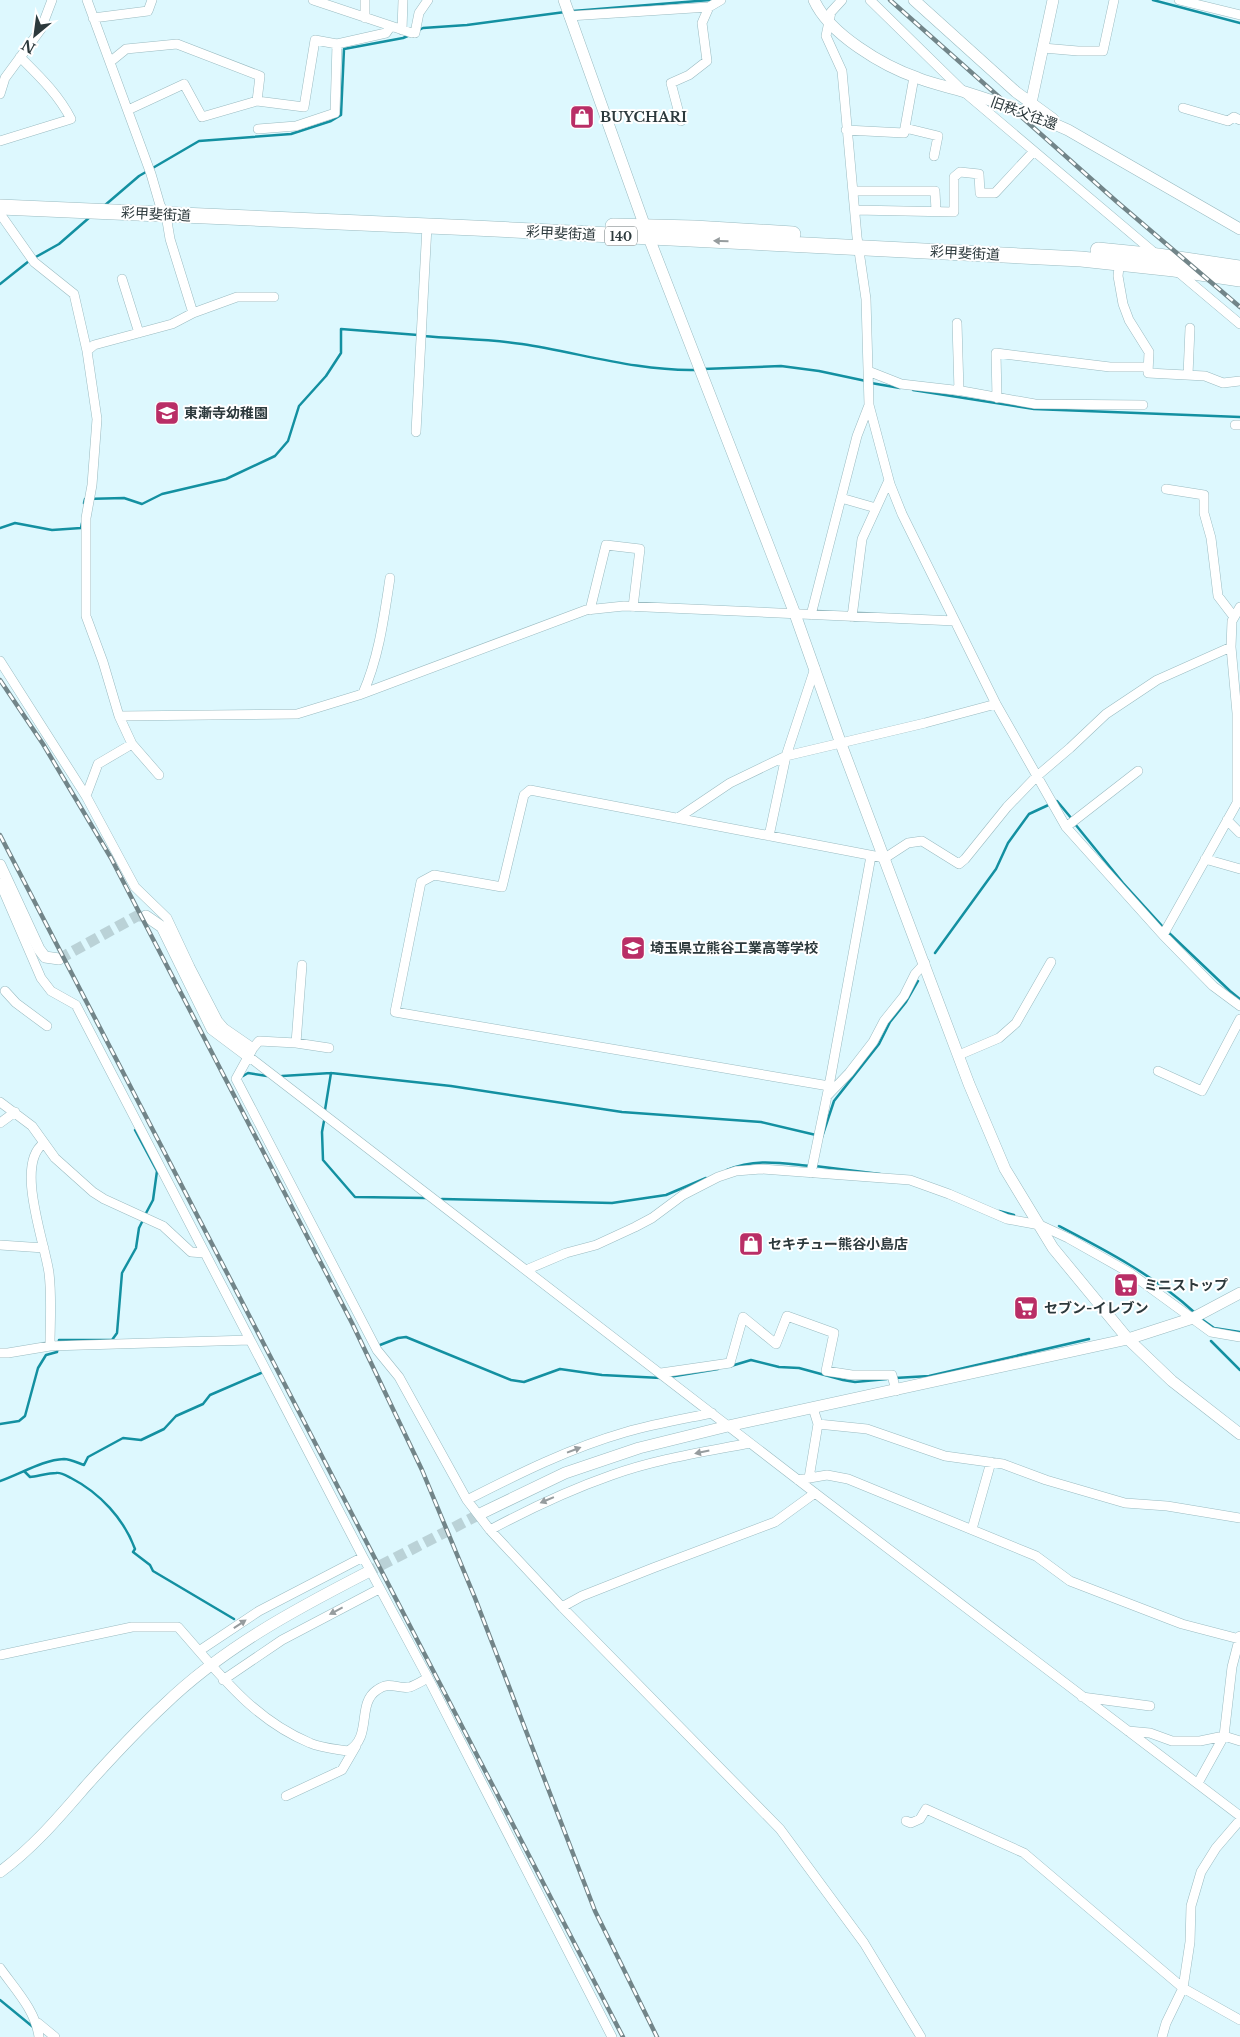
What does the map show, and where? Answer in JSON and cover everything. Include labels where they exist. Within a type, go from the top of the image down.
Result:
[{"type":"highway","name":"彩甲斐街道","points":[[0,208],[163,210],[647,233]]},
{"type":"highway","name":"彩甲斐街道","points":[[163,210],[427,226],[647,233],[694,228],[858,242],[1080,249],[1174,269],[1240,279]]},
{"type":"highway","name":"彩甲斐街道","points":[[1120,258],[1158,256],[1240,268]]},
{"type":"street","points":[[0,94],[5,78],[41,29],[52,0]]},
{"type":"street","points":[[87,0],[163,210],[193,313]]},
{"type":"street","points":[[93,18],[148,11],[152,0]]},
{"type":"street","points":[[313,0],[414,33],[419,13],[428,0]]},
{"type":"street","points":[[365,0],[365,18]]},
{"type":"street","points":[[402,0],[402,30]]},
{"type":"street","points":[[564,0],[647,233],[795,614],[841,744],[959,1056],[1005,1169],[1054,1248],[1128,1339],[1172,1381],[1240,1434]]},
{"type":"street","points":[[569,16],[709,7],[719,0]]},
{"type":"street","name":"旧秩父往還","points":[[814,0],[819,12],[862,52],[914,77],[963,91],[1044,119],[1068,130],[1240,229]]},
{"type":"street","points":[[842,0],[830,12],[826,36],[842,70],[846,130],[866,298],[868,405],[889,480],[902,514],[996,704],[1055,809],[1067,826],[1163,935],[1213,986],[1240,1006]]},
{"type":"street","points":[[870,0],[963,91],[1240,324]]},
{"type":"street","points":[[914,0],[1016,92],[1068,130]]},
{"type":"street","points":[[1031,102],[1053,0]]},
{"type":"street","points":[[1043,48],[1103,51],[1114,0]]},
{"type":"street","points":[[1179,0],[1240,15]]},
{"type":"street","points":[[681,121],[671,83],[689,75],[707,61],[702,23],[709,7]]},
{"type":"street","points":[[128,110],[184,84],[202,117],[257,100],[304,107],[315,40],[337,44],[386,33],[390,26]]},
{"type":"street","points":[[110,62],[126,49],[177,44],[260,76],[257,100]]},
{"type":"street","points":[[258,129],[296,126],[335,113],[337,44]]},
{"type":"street","points":[[0,141],[71,119],[62,102],[50,87],[20,57]]},
{"type":"street","points":[[846,130],[904,133],[914,77]]},
{"type":"street","points":[[1183,108],[1228,121],[1234,117],[1240,120]]},
{"type":"street","points":[[904,128],[938,136],[934,156]]},
{"type":"street","points":[[855,210],[954,212],[954,177],[960,172],[979,174],[980,193],[995,193],[1034,151]]},
{"type":"street","points":[[853,191],[935,191],[936,211]]},
{"type":"street","points":[[0,208],[34,262],[74,294],[87,351],[96,419],[91,493],[86,518],[86,616],[103,662],[119,716],[132,744],[159,775]]},
{"type":"street","points":[[416,432],[427,226]]},
{"type":"street","points":[[1120,258],[1118,276],[1123,304],[1129,320],[1149,352],[1148,373],[1205,376],[1223,383],[1240,382]]},
{"type":"street","points":[[122,279],[139,333]]},
{"type":"street","points":[[87,351],[94,345],[172,324],[193,313],[237,297],[274,297]]},
{"type":"street","points":[[957,323],[959,391]]},
{"type":"street","points":[[1188,375],[1190,328]]},
{"type":"street","points":[[997,398],[996,352],[1110,366],[1148,367]]},
{"type":"street","points":[[868,374],[901,384],[959,391],[1035,404],[1143,405]]},
{"type":"street","points":[[810,616],[868,405]]},
{"type":"street","points":[[852,617],[862,539],[889,480]]},
{"type":"street","points":[[1166,488],[1204,495],[1204,514],[1211,538],[1218,596],[1234,618]]},
{"type":"street","points":[[841,498],[876,508]]},
{"type":"street","points":[[590,610],[606,545],[640,549],[633,607]]},
{"type":"street","points":[[363,693],[372,672],[390,578]]},
{"type":"street","points":[[119,716],[297,714],[363,693],[590,610],[633,607],[955,621]]},
{"type":"street","points":[[1163,935],[1237,803],[1237,713],[1231,647],[1232,621],[1240,607]]},
{"type":"street","points":[[829,1086],[395,1012],[422,882],[434,875],[502,888],[524,795],[530,790],[885,858],[908,843],[922,841],[959,864],[965,860],[1008,807],[1036,777],[1106,714],[1157,680],[1231,647]]},
{"type":"street","points":[[0,661],[86,796],[135,887],[167,918],[190,968],[218,1021],[224,1028],[250,1052],[526,1270],[798,1480],[1240,1816]]},
{"type":"street","points":[[769,836],[786,756],[814,668]]},
{"type":"street","points":[[678,818],[730,783],[786,756],[841,744],[996,704]]},
{"type":"street","points":[[86,796],[98,764],[132,744]]},
{"type":"street","points":[[1067,826],[1138,771]]},
{"type":"street","points":[[1227,820],[1240,833]]},
{"type":"street","points":[[811,1172],[829,1086],[871,856]]},
{"type":"street","points":[[1205,859],[1240,869]]},
{"type":"street","points":[[0,865],[39,949],[45,957],[59,959]]},
{"type":"street","points":[[0,883],[4,902],[41,978],[50,991],[76,1005],[379,1588],[428,1678],[612,2037]]},
{"type":"street","points":[[146,916],[162,927],[212,1030],[250,1052]]},
{"type":"street","points":[[959,1056],[999,1038],[1016,1023],[1051,962]]},
{"type":"street","points":[[827,1096],[849,1073],[873,1042],[884,1020],[904,996],[915,974],[925,963]]},
{"type":"street","points":[[296,1043],[302,965]]},
{"type":"street","points":[[5,991],[16,1003],[47,1026]]},
{"type":"street","points":[[1158,1071],[1202,1091],[1240,1019]]},
{"type":"street","points":[[329,1048],[296,1043],[259,1041],[250,1052],[236,1079],[378,1350],[399,1377],[467,1500],[490,1530],[562,1607],[780,1829],[864,1943],[921,2037]]},
{"type":"street","points":[[0,1102],[32,1126],[43,1144],[61,1164],[93,1192],[163,1226],[191,1252],[204,1253]]},
{"type":"street","points":[[0,1123],[15,1112]]},
{"type":"street","points":[[43,1144],[36,1153],[32,1167],[32,1191],[33,1207],[49,1274],[54,1346]]},
{"type":"street","points":[[526,1270],[566,1253],[596,1245],[635,1227],[652,1218],[683,1195],[718,1177],[736,1171],[811,1172],[910,1180],[949,1194],[1007,1219],[1040,1225],[1068,1238],[1130,1273],[1197,1316],[1211,1332],[1240,1337]]},
{"type":"street","points":[[0,1244],[44,1248]]},
{"type":"street","points":[[482,1513],[565,1472],[604,1458],[728,1426],[895,1388],[1128,1339],[1197,1316],[1240,1293]]},
{"type":"street","points":[[661,1374],[730,1363],[743,1317],[776,1344],[787,1316],[834,1333],[826,1371],[852,1375],[892,1374],[895,1388]]},
{"type":"street","points":[[0,1353],[54,1346],[250,1340]]},
{"type":"street","points":[[809,1478],[818,1424],[813,1408]]},
{"type":"street","points":[[467,1500],[550,1460],[595,1442],[655,1425],[712,1413]]},
{"type":"street","points":[[818,1424],[867,1429],[945,1456],[1003,1464],[1046,1480],[1125,1503],[1167,1506],[1240,1518]]},
{"type":"street","points":[[490,1530],[542,1502],[613,1474],[652,1463],[750,1442]]},
{"type":"street","points":[[972,1529],[991,1462]]},
{"type":"street","points":[[798,1480],[827,1475],[848,1479],[1036,1556],[1070,1581],[1182,1624],[1240,1638],[1232,1667],[1224,1736],[1198,1783]]},
{"type":"street","points":[[562,1607],[582,1596],[775,1522],[815,1493]]},
{"type":"street","points":[[199,1651],[259,1611],[363,1556]]},
{"type":"street","points":[[0,1872],[36,1842],[120,1748],[164,1704],[210,1666],[291,1612],[366,1572]]},
{"type":"street","points":[[224,1680],[282,1640],[379,1588]]},
{"type":"street","points":[[0,1654],[132,1627],[178,1627],[210,1666],[249,1706],[290,1733],[311,1744],[348,1751],[356,1746]]},
{"type":"street","points":[[286,1796],[342,1770],[363,1730],[366,1705],[374,1692],[386,1684],[409,1687],[428,1678]]},
{"type":"street","points":[[1082,1697],[1150,1706]]},
{"type":"street","points":[[1125,1730],[1150,1733],[1172,1742],[1200,1741],[1224,1736],[1240,1740]]},
{"type":"street","points":[[906,1821],[911,1823],[920,1819],[926,1809],[1024,1853],[1183,1988],[1240,2020]]},
{"type":"street","points":[[1162,2037],[1166,2023],[1183,1988],[1190,1942],[1191,1906],[1201,1872],[1216,1848],[1240,1820]]},
{"type":"street","points":[[0,1968],[38,2025],[55,2037]]},
{"type":"street","points":[[38,2025],[39,2037]]},
{"type":"waterway","points":[[573,11],[710,0]]},
{"type":"waterway","points":[[1153,0],[1240,23]]},
{"type":"waterway","points":[[419,30],[565,12]]},
{"type":"waterway","points":[[104,206],[139,176],[199,141],[291,134],[331,121],[341,115],[344,49],[410,35]]},
{"type":"waterway","points":[[34,258],[59,244],[90,217]]},
{"type":"waterway","points":[[0,284],[29,261]]},
{"type":"waterway","points":[[84,503],[85,499],[124,498],[142,504],[162,494],[226,479],[275,456],[288,441],[299,406],[326,376],[341,353],[341,329],[418,335]]},
{"type":"waterway","points":[[423,336],[510,342],[630,365],[673,370],[695,370]]},
{"type":"waterway","points":[[703,369],[781,366],[819,371],[866,381]]},
{"type":"waterway","points":[[871,383],[900,388]]},
{"type":"waterway","points":[[913,390],[1034,409],[1240,417]]},
{"type":"waterway","points":[[0,528],[15,523],[52,530],[81,528],[82,523]]},
{"type":"waterway","points":[[935,953],[996,869],[1008,843],[1029,814],[1057,801],[1072,819]]},
{"type":"waterway","points":[[1075,824],[1123,883],[1164,928]]},
{"type":"waterway","points":[[1168,932],[1240,999]]},
{"type":"waterway","points":[[822,1137],[834,1101],[879,1044],[890,1022],[906,1002],[918,981]]},
{"type":"waterway","points":[[243,1076],[248,1073],[267,1076]]},
{"type":"waterway","points":[[282,1076],[331,1073],[451,1086],[622,1112],[761,1122],[816,1135]]},
{"type":"waterway","points":[[325,1110],[331,1073]]},
{"type":"waterway","points":[[324,1121],[322,1132],[323,1160],[355,1197],[426,1198]]},
{"type":"waterway","points":[[137,1129],[135,1130],[157,1171],[153,1200],[145,1215]]},
{"type":"waterway","points":[[727,1170],[737,1166],[758,1163],[810,1166]]},
{"type":"waterway","points":[[815,1166],[880,1174]]},
{"type":"waterway","points":[[442,1199],[612,1203],[666,1195],[706,1178]]},
{"type":"waterway","points":[[999,1211],[1014,1215]]},
{"type":"waterway","points":[[0,1424],[19,1421],[25,1416],[38,1368],[46,1355],[57,1352],[59,1340],[112,1340],[117,1333],[122,1273],[136,1248],[139,1228],[143,1220]]},
{"type":"waterway","points":[[1059,1226],[1112,1254],[1146,1275],[1194,1312]]},
{"type":"waterway","points":[[1200,1318],[1214,1328],[1240,1332]]},
{"type":"waterway","points":[[380,1345],[406,1337],[511,1380],[524,1382],[560,1369],[602,1375],[661,1378]]},
{"type":"waterway","points":[[895,1378],[929,1376],[1089,1339]]},
{"type":"waterway","points":[[1211,1341],[1240,1370]]},
{"type":"waterway","points":[[731,1366],[751,1360],[779,1367],[799,1368],[855,1382],[887,1379]]},
{"type":"waterway","points":[[669,1377],[718,1369]]},
{"type":"waterway","points":[[0,1481],[56,1460],[66,1459],[84,1465],[88,1457],[123,1438],[141,1440],[164,1429],[176,1416],[203,1404],[210,1395],[261,1373]]},
{"type":"waterway","points":[[24,1471],[30,1477],[53,1473],[62,1474],[92,1491],[118,1517],[135,1549],[133,1552],[150,1565],[153,1571],[234,1619]]},
{"type":"waterway","points":[[0,2000],[33,2027]]},
{"type":"tunnel","points":[[59,959],[137,916],[146,916]]},
{"type":"tunnel","points":[[366,1573],[482,1513]]},
{"type":"railway","points":[[890,0],[1116,201],[1240,307]]},
{"type":"railway","points":[[0,680],[43,744],[111,858],[352,1323],[422,1470],[475,1598],[595,1911],[657,2037]]},
{"type":"railway","points":[[0,835],[623,2037]]},
{"type":"place","name":"BUYCHARI","points":[[582,117]]},
{"type":"place","name":"東漸寺幼稚園","points":[[167,413]]},
{"type":"place","name":"埼玉県立熊谷工業高等学校","points":[[633,948]]},
{"type":"place","name":"セキチュー熊谷小島店","points":[[751,1244]]},
{"type":"place","name":"ミニストップ","points":[[1126,1285]]},
{"type":"place","name":"セブン-イレブン","points":[[1026,1308]]}]
